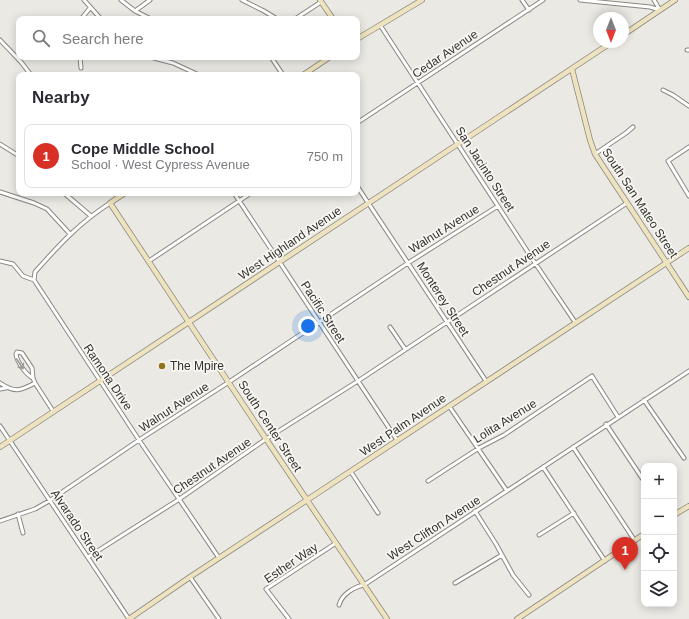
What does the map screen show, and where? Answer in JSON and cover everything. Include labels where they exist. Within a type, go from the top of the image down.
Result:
[{"type":"street","points":[[84,0],[97,16]]},
{"type":"street","points":[[121,0],[135,11],[146,16]]},
{"type":"street","points":[[135,11],[150,0]]},
{"type":"street","points":[[242,0],[272,16]]},
{"type":"street","points":[[360,38],[422,0]]},
{"type":"street","points":[[522,0],[529,10]]},
{"type":"street","name":"Cedar Avenue","points":[[360,121],[543,0]]},
{"type":"street","points":[[580,0],[650,7],[660,10]]},
{"type":"street","points":[[654,0],[660,10]]},
{"type":"street","points":[[629,30],[675,0]]},
{"type":"street","points":[[299,16],[320,1],[331,16]]},
{"type":"street","points":[[83,16],[90,8]]},
{"type":"street","name":"San Jacinto Street","points":[[380,25],[575,322]]},
{"type":"street","points":[[0,40],[16,57]]},
{"type":"street","name":"West Highland Avenue","points":[[0,447],[603,48]]},
{"type":"street","points":[[19,60],[29,72]]},
{"type":"street","points":[[80,60],[81,68]]},
{"type":"street","points":[[162,60],[173,63],[193,72]]},
{"type":"street","points":[[273,60],[281,72]]},
{"type":"street","points":[[308,72],[326,60]]},
{"type":"street","name":"South San Mateo Street","points":[[572,69],[595,154],[689,297]]},
{"type":"street","points":[[663,90],[689,106]]},
{"type":"street","points":[[595,154],[633,128]]},
{"type":"street","points":[[0,144],[16,154]]},
{"type":"street","points":[[689,147],[668,161],[689,196]]},
{"type":"street","name":"Monterey Street","points":[[360,191],[486,381]]},
{"type":"street","points":[[0,192],[34,203],[47,209],[70,234]]},
{"type":"street","points":[[68,196],[91,216]]},
{"type":"street","points":[[34,280],[34,274],[70,234],[91,216],[120,196]]},
{"type":"street","name":"Pacific Street","points":[[236,196],[397,440]]},
{"type":"street","points":[[149,261],[247,196]]},
{"type":"street","name":"South Center Street","points":[[110,203],[387,619]]},
{"type":"street","name":"Chestnut Avenue","points":[[88,557],[178,500],[266,439],[627,203]]},
{"type":"street","name":"Walnut Avenue","points":[[0,521],[35,509],[49,501],[138,440],[229,382],[408,263],[498,206]]},
{"type":"street","name":"West Palm Avenue","points":[[129,619],[190,577],[689,248]]},
{"type":"street","name":"Ramona Drive","points":[[0,261],[13,264],[23,276],[34,280],[138,440],[219,558]]},
{"type":"street","points":[[390,327],[405,349]]},
{"type":"street","points":[[33,378],[27,375],[16,358],[17,352],[22,353],[31,365],[35,383],[53,412]]},
{"type":"street","points":[[635,541],[573,447],[689,371]]},
{"type":"street","name":"Lolita Avenue","points":[[428,481],[479,448],[504,435],[592,376],[618,417]]},
{"type":"street","points":[[0,383],[6,388],[17,391],[23,390],[35,383]]},
{"type":"street","points":[[0,389],[6,388]]},
{"type":"street","points":[[644,400],[684,458]]},
{"type":"street","points":[[449,406],[507,490]]},
{"type":"street","points":[[606,424],[641,477]]},
{"type":"street","name":"Alvarado Street","points":[[0,426],[129,619]]},
{"type":"street","name":"West Clifton Avenue","points":[[339,605],[340,600],[348,592],[354,588],[364,585],[573,447]]},
{"type":"street","points":[[543,467],[605,560]]},
{"type":"street","points":[[351,472],[378,513]]},
{"type":"street","points":[[677,513],[689,506]]},
{"type":"street","points":[[475,511],[517,581],[528,595]]},
{"type":"street","points":[[539,535],[574,513]]},
{"type":"street","points":[[18,514],[23,533]]},
{"type":"street","points":[[517,619],[643,535]]},
{"type":"street","name":"Esther Way","points":[[289,619],[266,589],[336,543]]},
{"type":"street","points":[[455,583],[502,555]]},
{"type":"street","points":[[190,577],[219,619]]},
{"type":"place","name":"The Mpire","points":[[162,366]]},
{"type":"place","name":"Cope Middle School","points":[[625,570]]}]
